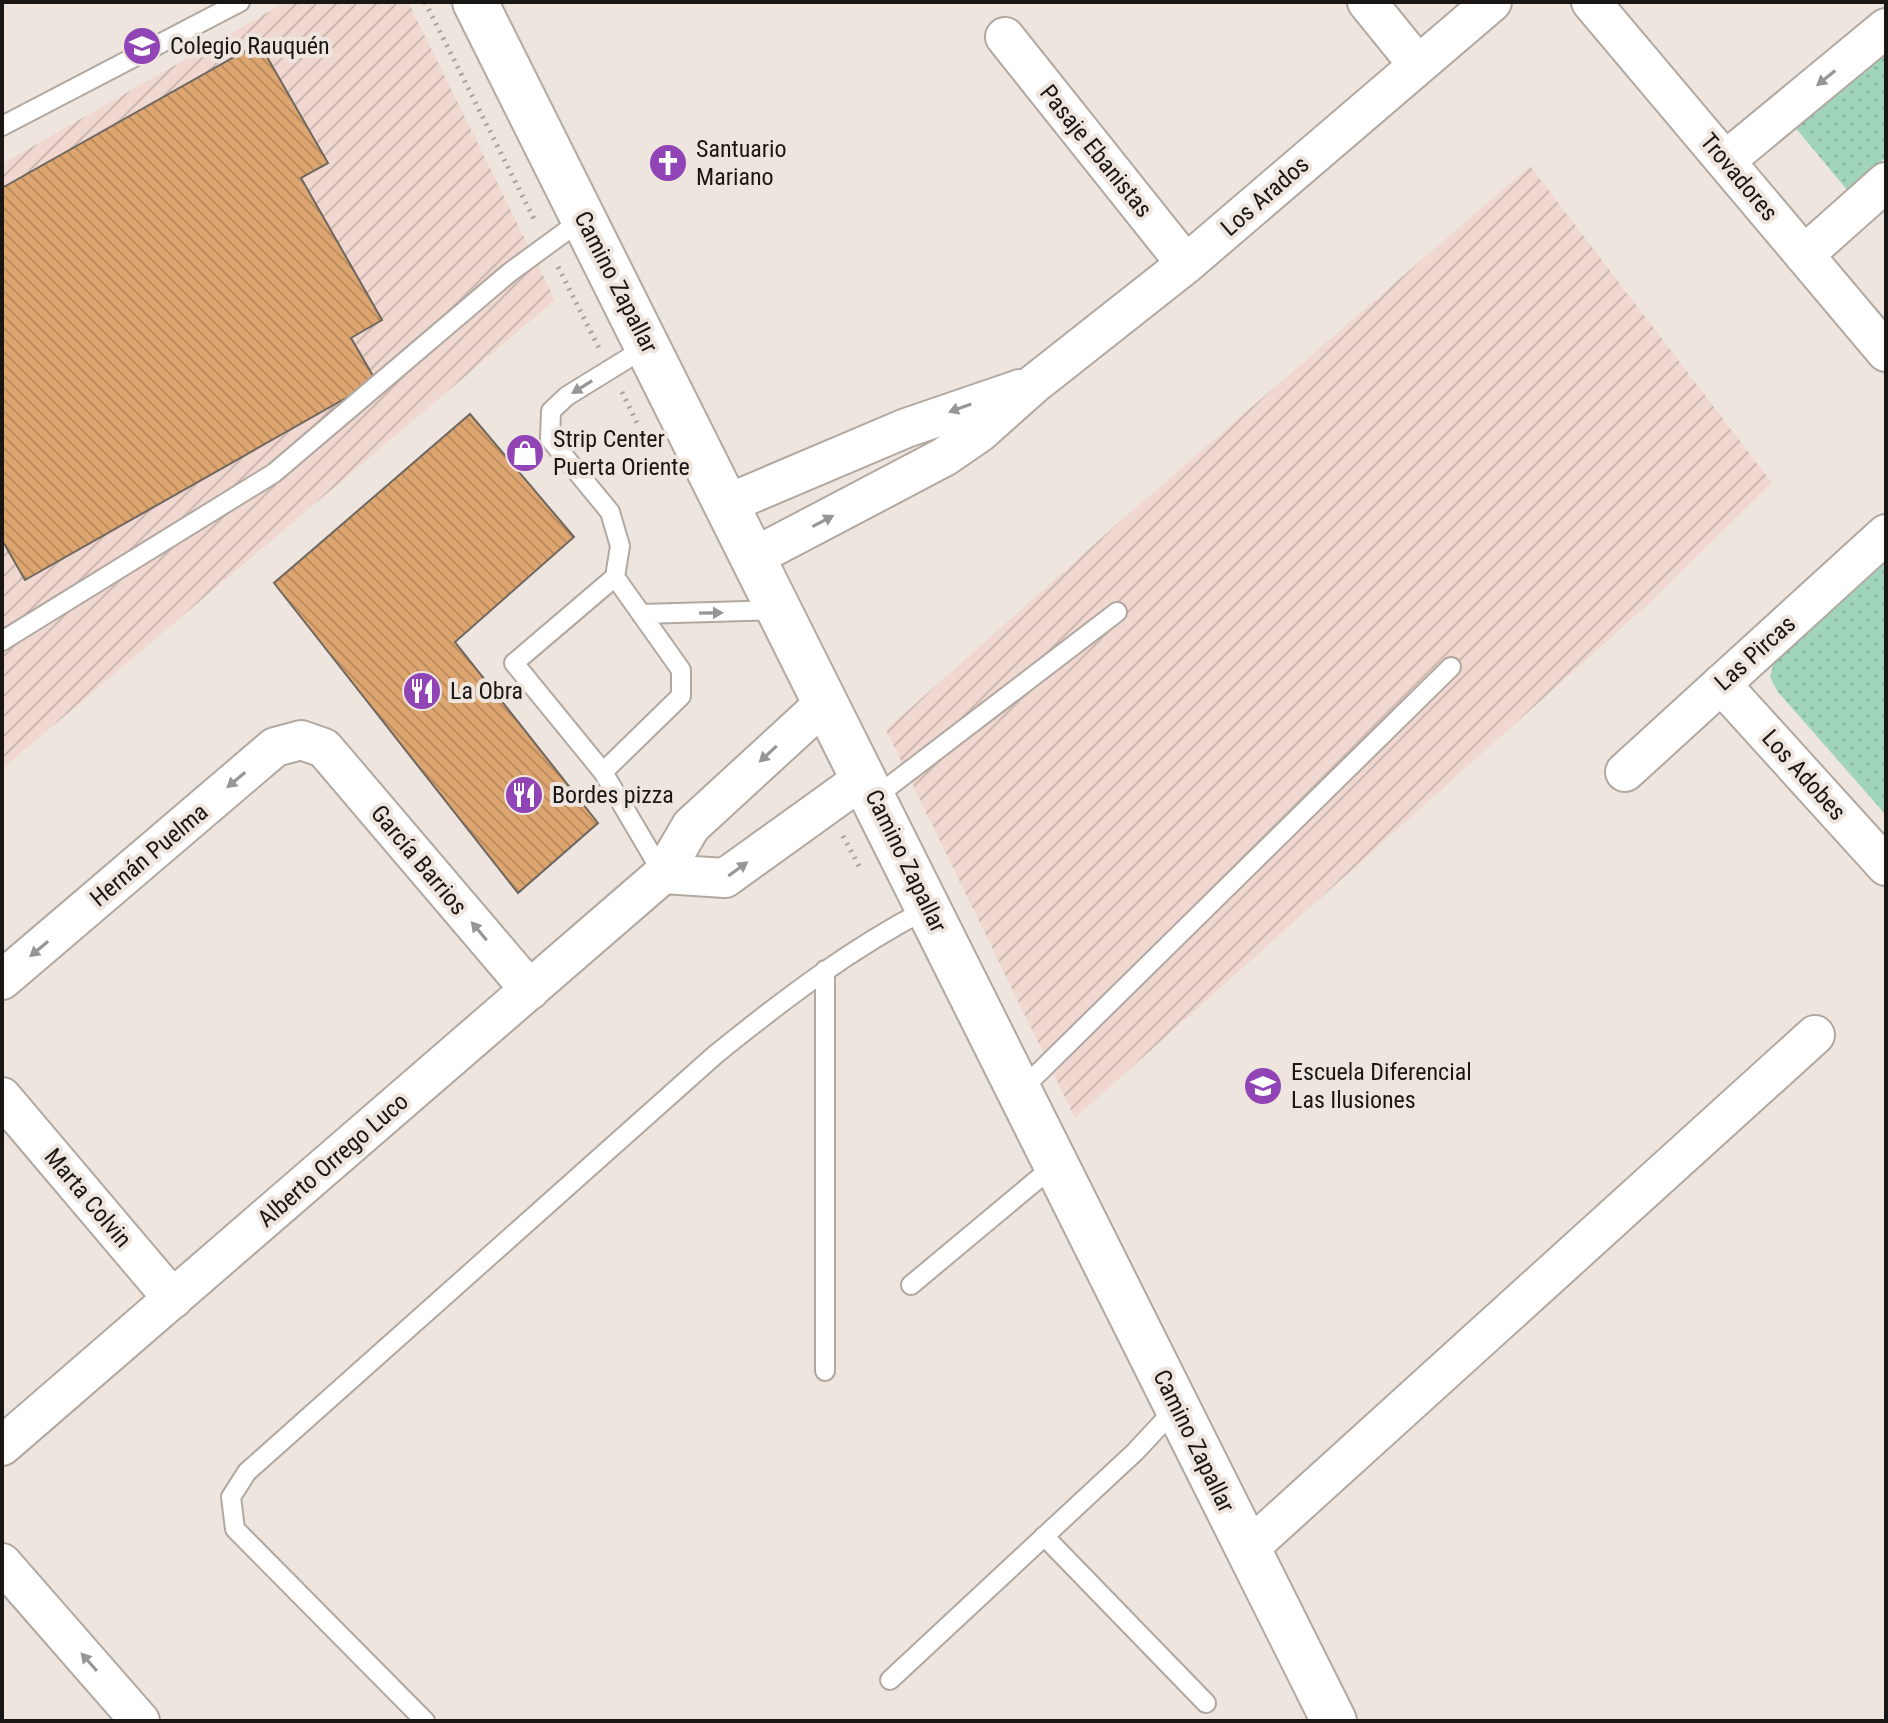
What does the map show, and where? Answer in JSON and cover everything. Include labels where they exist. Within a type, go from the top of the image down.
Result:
[{"type":"street","name":"Camino Zapallar","points":[[475,2],[1248,1549],[1328,1718]]},
{"type":"street","points":[[1367,2],[1418,65]]},
{"type":"street","name":"Los Arados","points":[[754,557],[944,457],[979,433],[1034,384],[1186,264],[1492,2]]},
{"type":"street","name":"Trovadores","points":[[1591,2],[1886,352]]},
{"type":"street","points":[[1725,161],[1886,28]]},
{"type":"street","name":"Pasaje Ebanistas","points":[[1005,37],[1186,264]]},
{"type":"street","points":[[1804,255],[1886,182]]},
{"type":"street","name":"Los Arados","points":[[727,504],[906,428],[1034,384]]},
{"type":"street","name":"Las Pircas","points":[[1625,772],[1886,534]]},
{"type":"street","name":"Los Adobes","points":[[1721,684],[1886,866]]},
{"type":"street","name":"Alberto Orrego Luco","points":[[2,1446],[663,874],[691,826],[826,702]]},
{"type":"street","name":"Hernán Puelma","points":[[2,980],[275,747],[301,740]]},
{"type":"street","name":"García Barrios","points":[[301,740],[324,748],[530,990]]},
{"type":"street","points":[[663,874],[725,878],[869,788]]},
{"type":"street","points":[[1248,1549],[1815,1035]]},
{"type":"street","name":"Marta Colvin","points":[[2,1097],[173,1299]]},
{"type":"street","points":[[2,1563],[140,1721]]},
{"type":"lane","points":[[2,126],[240,2]]},
{"type":"lane","points":[[2,641],[274,473],[509,273],[584,218]]},
{"type":"lane","points":[[648,346],[567,396],[551,411],[550,439],[610,512],[620,546],[615,577],[514,663],[603,772],[663,874]]},
{"type":"lane","points":[[603,772],[681,696],[681,670],[615,577]]},
{"type":"lane","points":[[641,614],[780,610]]},
{"type":"lane","points":[[869,788],[1117,612]]},
{"type":"lane","points":[[1020,1091],[1451,667]]},
{"type":"lane","points":[[425,1721],[235,1529],[231,1497],[247,1472],[715,1055],[871,938],[929,908]]},
{"type":"lane","points":[[825,970],[825,1371]]},
{"type":"lane","points":[[911,1285],[1056,1164]]},
{"type":"lane","points":[[890,1680],[1177,1407]]},
{"type":"lane","points":[[1044,1536],[1206,1703]]},
{"type":"shaded area","points":[[286,2],[408,2],[555,300],[2,769],[2,164]]},
{"type":"shaded area","points":[[1530,166],[1772,483],[1645,607],[1075,1118],[886,730],[1125,517]]},
{"type":"green space","points":[[1886,50],[1886,157],[1848,191],[1794,126]]},
{"type":"green space","points":[[1886,560],[1886,815],[1778,692],[1770,677],[1775,658]]},
{"type":"building","points":[[259,43],[328,163],[301,178],[382,320],[351,338],[376,381],[25,580],[2,540],[2,188]]},
{"type":"building","points":[[470,414],[574,537],[455,642],[598,823],[518,893],[274,583]]},
{"type":"place","name":"Colegio Rauquén","points":[[142,46]]},
{"type":"place","name":"Santuario Mariano","points":[[668,163]]},
{"type":"place","name":"Strip Center Puerta Oriente","points":[[525,453]]},
{"type":"place","name":"La Obra","points":[[422,691]]},
{"type":"place","name":"Bordes pizza","points":[[524,795]]},
{"type":"place","name":"Escuela Diferencial Las Ilusiones","points":[[1263,1086]]}]
